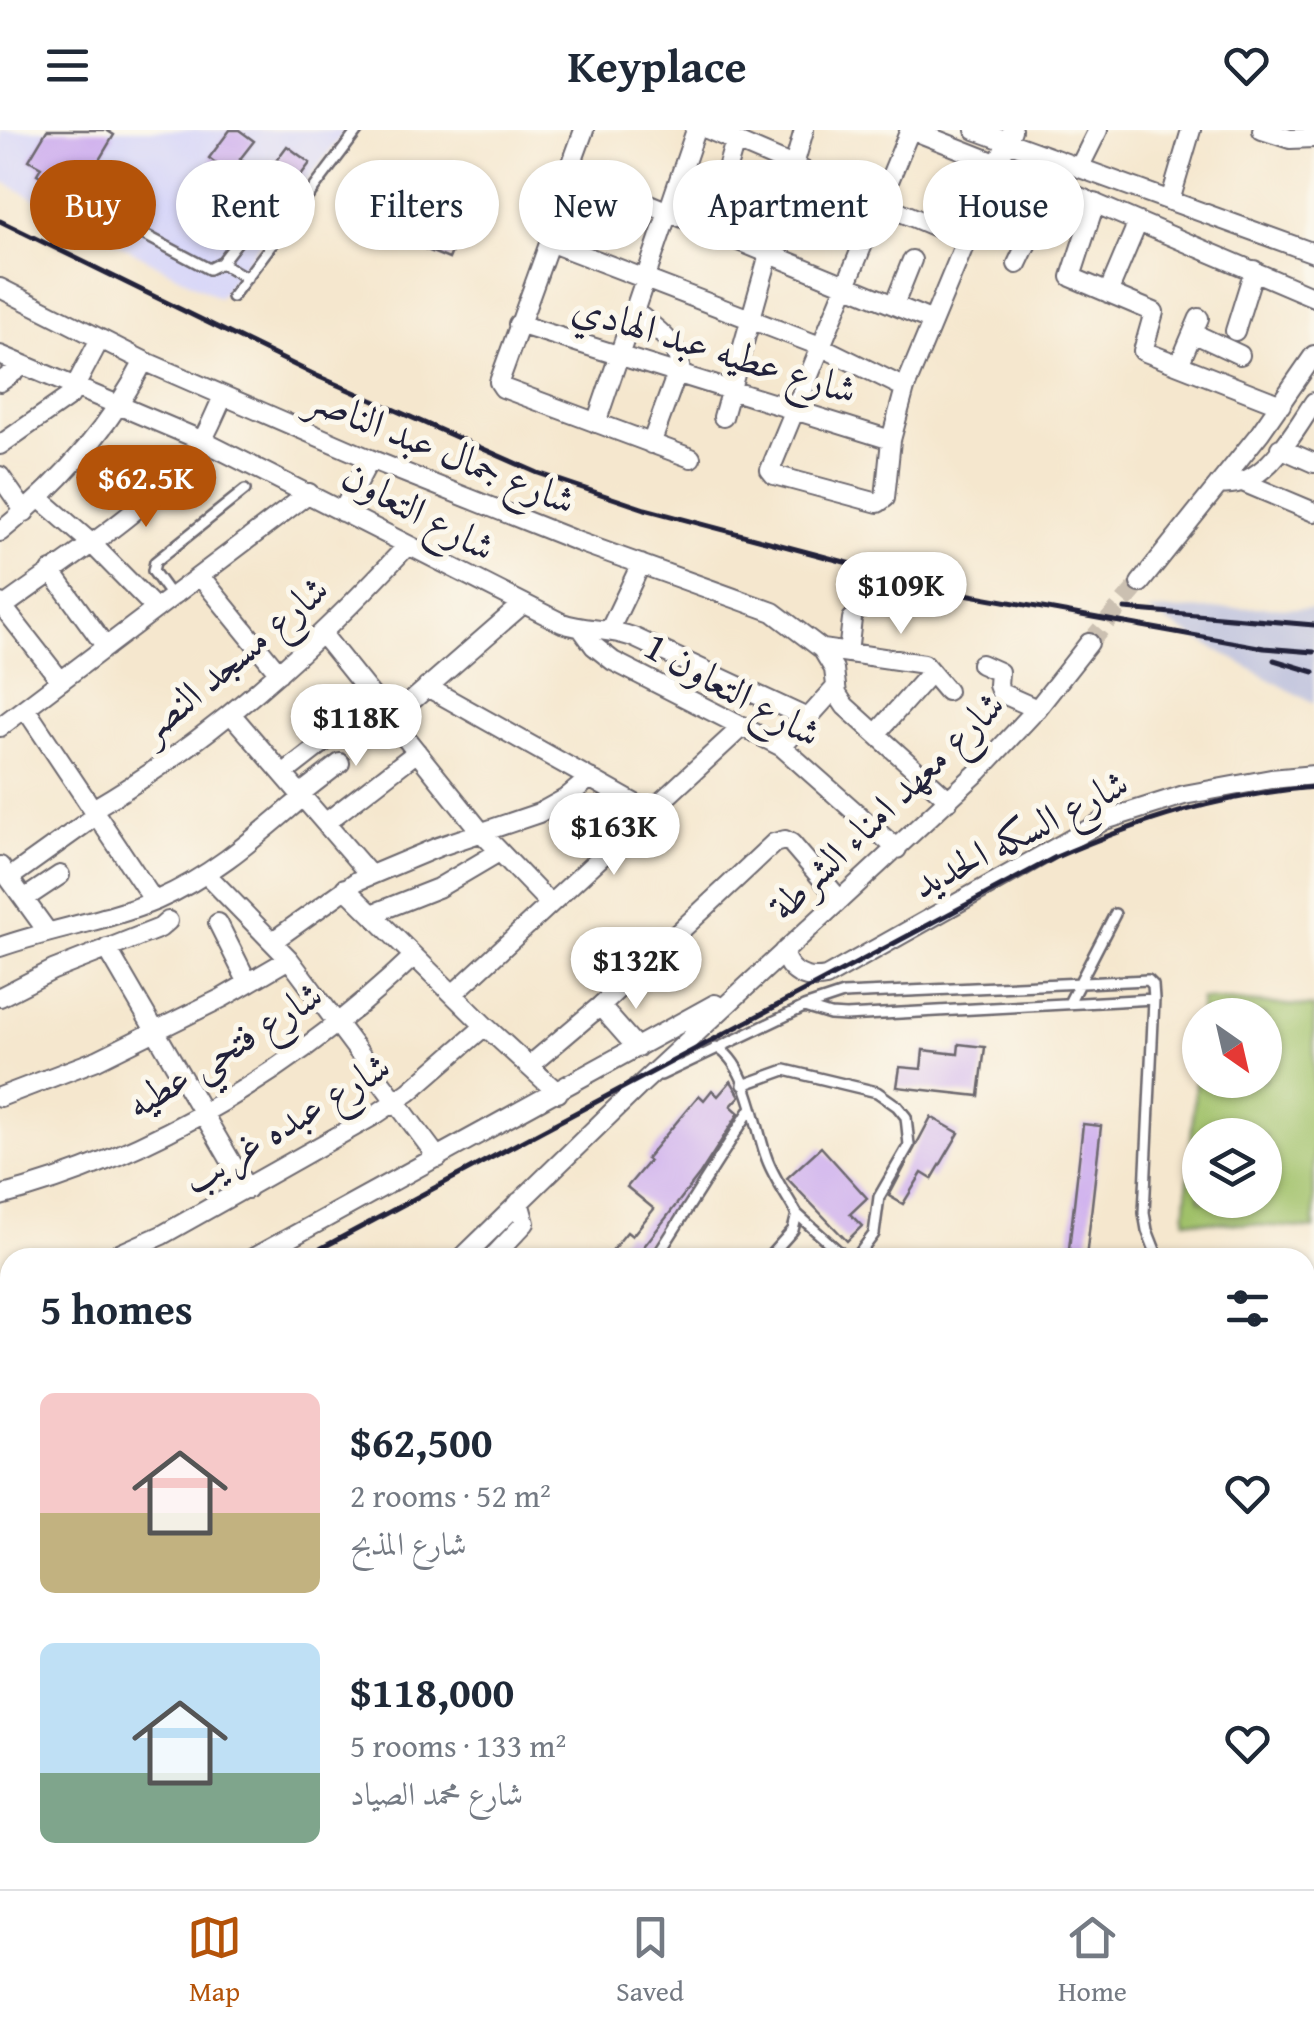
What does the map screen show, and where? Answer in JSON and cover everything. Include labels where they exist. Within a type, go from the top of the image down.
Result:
[{"type":"street","points":[[573,160],[584,130]]},
{"type":"street","points":[[596,423],[696,130]]},
{"type":"street","points":[[710,130],[779,160]]},
{"type":"street","points":[[795,160],[804,130]]},
{"type":"street","points":[[898,160],[911,130],[989,160]]},
{"type":"street","points":[[976,130],[1011,136],[1062,160]]},
{"type":"street","points":[[1083,160],[1098,130]]},
{"type":"street","points":[[1170,200],[1191,130]]},
{"type":"street","points":[[1262,130],[1290,139],[1314,138]]},
{"type":"street","points":[[1001,160],[1011,136]]},
{"type":"street","points":[[729,160],[735,141]]},
{"type":"street","points":[[1084,170],[1314,253]]},
{"type":"street","points":[[1084,198],[1314,297]]},
{"type":"street","points":[[1095,203],[1070,274],[1154,312],[1142,350],[1280,405]]},
{"type":"street","points":[[653,206],[930,320]]},
{"type":"street","points":[[1108,292],[1138,222]]},
{"type":"street","points":[[546,250],[499,379],[500,386],[691,458]]},
{"type":"street","points":[[570,250],[820,346],[904,388]]},
{"type":"street","points":[[723,417],[770,250]]},
{"type":"street","points":[[861,250],[771,466],[774,475],[878,503],[885,498],[891,440],[904,388],[962,250]]},
{"type":"street","points":[[1017,264],[1024,250]]},
{"type":"street","points":[[894,305],[912,260]]},
{"type":"street","points":[[1234,331],[1254,270]]},
{"type":"street","name":"شارع جمال عبد الناصر","points":[[0,288],[144,361],[370,459],[754,603],[790,623],[822,650]]},
{"type":"street","points":[[634,312],[670,340],[681,362],[651,444]]},
{"type":"street","name":"شارع عطيه عبد الهادي","points":[[518,324],[891,440]]},
{"type":"street","points":[[1179,365],[1196,326],[1240,356]]},
{"type":"street","points":[[0,445],[63,403],[77,387],[100,340]]},
{"type":"street","points":[[1140,583],[1280,405],[1314,354]]},
{"type":"street","name":"شارع التعاون","points":[[0,355],[203,441],[562,623],[610,629],[684,658],[808,718]]},
{"type":"street","points":[[0,532],[39,498],[121,406],[144,361]]},
{"type":"street","points":[[0,382],[24,364]]},
{"type":"street","points":[[60,681],[1,605],[153,494],[184,465],[203,441],[223,396]]},
{"type":"street","points":[[1218,484],[1246,483],[1264,469],[1312,409]]},
{"type":"street","points":[[1280,448],[1314,463]]},
{"type":"street","points":[[342,512],[370,459]]},
{"type":"street","points":[[0,476],[24,512]]},
{"type":"street","points":[[1246,483],[1314,512]]},
{"type":"street","points":[[2,722],[309,493]]},
{"type":"street","points":[[39,498],[90,542],[156,610]]},
{"type":"street","name":"شارع مسجد النصر","points":[[4,872],[165,765],[232,714],[322,634],[406,546]]},
{"type":"street","points":[[610,629],[642,564]]},
{"type":"street","points":[[51,571],[106,646]]},
{"type":"street","points":[[200,576],[279,673]]},
{"type":"street","points":[[390,720],[524,604]]},
{"type":"street","points":[[848,653],[852,619]]},
{"type":"street","name":"شارع التعاون 1","points":[[581,628],[613,662],[782,747],[897,848]]},
{"type":"street","points":[[322,634],[481,832],[550,904]]},
{"type":"street","name":"شارع معهد امناء الشرطة","points":[[472,1248],[741,989],[949,800],[1037,709],[1089,644]]},
{"type":"street","points":[[822,650],[924,664],[947,691]]},
{"type":"street","points":[[822,650],[834,669],[840,700],[949,800]]},
{"type":"street","points":[[981,664],[1000,672],[998,685],[1002,694],[1037,709]]},
{"type":"street","points":[[876,734],[931,672]]},
{"type":"street","points":[[428,687],[650,812]]},
{"type":"street","points":[[782,747],[836,687]]},
{"type":"street","points":[[25,708],[154,901]]},
{"type":"street","points":[[232,714],[370,875]]},
{"type":"street","points":[[453,994],[743,726]]},
{"type":"street","points":[[283,774],[324,742]]},
{"type":"street","points":[[324,823],[417,752]]},
{"type":"street","points":[[0,947],[154,901],[206,874],[243,848],[340,763]]},
{"type":"street","name":"شارع السكه الحديد","points":[[782,952],[798,974],[807,978],[826,977],[1106,820],[1184,795],[1314,775]]},
{"type":"street","points":[[273,941],[345,888],[370,875],[553,806],[590,778]]},
{"type":"street","points":[[530,1066],[780,840],[791,843],[840,900]]},
{"type":"street","points":[[372,914],[438,888],[499,852]]},
{"type":"street","points":[[4,872],[48,931]]},
{"type":"street","points":[[24,899],[60,874]]},
{"type":"street","points":[[206,874],[289,958],[438,1158]]},
{"type":"street","points":[[345,888],[558,1093]]},
{"type":"street","points":[[0,997],[168,922]]},
{"type":"street","points":[[218,923],[248,983]]},
{"type":"street","points":[[107,948],[247,1188]]},
{"type":"street","name":"شارع فتحي عطيه","points":[[0,1196],[94,1164],[203,1114],[338,1022],[414,956]]},
{"type":"street","points":[[0,1097],[97,1060],[289,958]]},
{"type":"street","points":[[272,1248],[741,989]]},
{"type":"street","points":[[600,1006],[637,1048]]},
{"type":"street","name":"شارع عبده غريب","points":[[133,1248],[247,1188],[397,1101],[485,1026]]},
{"type":"street","points":[[501,1248],[525,1222],[518,1202]]},
{"type":"lane","points":[[232,297],[358,130]]},
{"type":"lane","points":[[156,241],[209,269],[222,263],[232,250]]},
{"type":"lane","points":[[222,263],[246,278]]},
{"type":"lane","points":[[172,597],[154,571],[155,562],[245,490]]},
{"type":"lane","points":[[1069,1003],[1115,914]]},
{"type":"lane","points":[[638,1086],[804,1007],[843,994],[1148,980],[1153,985],[1154,998],[1144,1213],[1154,1248]]},
{"type":"lane","points":[[804,1007],[830,1016],[846,1016],[1154,998]]},
{"type":"lane","points":[[716,1047],[728,1053],[744,1085],[768,1160],[797,1214],[835,1248]]},
{"type":"lane","points":[[744,1085],[785,1070],[821,1077],[876,1092],[906,1117],[909,1145],[879,1197],[874,1234],[864,1248]]},
{"type":"lane","points":[[662,1248],[752,1106]]},
{"type":"lane","points":[[777,1248],[793,1230],[797,1214]]},
{"type":"shaded area","points":[[0,130],[346,130],[315,171],[315,160],[176,160],[176,250],[255,250],[219,298],[130,250],[156,250],[156,160],[30,160],[30,196],[0,180]]},
{"type":"shaded area","points":[[1314,609],[1314,704],[1147,611]]},
{"type":"green space","points":[[1282,1005],[1314,1007],[1314,1229],[1185,1220],[1282,1218],[1282,1118],[1193,1118],[1194,1098],[1282,1098]]},
{"type":"building","points":[[47,130],[106,130],[114,135],[99,160],[29,160]]},
{"type":"building","points":[[230,130],[239,130],[254,141],[241,160],[209,158]]},
{"type":"building","points":[[287,146],[306,160],[277,160]]},
{"type":"building","points":[[427,250],[453,250],[449,259]]},
{"type":"building","points":[[959,1044],[985,1047],[979,1096],[897,1087],[900,1067],[921,1069],[923,1050],[958,1054]]},
{"type":"building","points":[[731,1081],[740,1096],[731,1106],[739,1113],[700,1174],[643,1248],[614,1248],[627,1232],[632,1236],[654,1209],[627,1187],[649,1161],[646,1159],[699,1095],[704,1100],[712,1090],[718,1096]]},
{"type":"building","points":[[931,1117],[959,1133],[932,1179],[922,1173],[903,1204],[889,1196]]},
{"type":"building","points":[[1083,1124],[1101,1126],[1087,1248],[1069,1248]]},
{"type":"building","points":[[821,1147],[867,1198],[850,1214],[862,1226],[847,1241],[787,1178]]},
{"type":"tunnel","points":[[1089,643],[1140,583]]},
{"type":"railway","points":[[0,221],[315,375],[538,473],[645,509],[965,594],[1264,648],[1314,652]]},
{"type":"railway","points":[[1125,609],[1314,625]]},
{"type":"railway","points":[[1274,660],[1314,672]]},
{"type":"railway","points":[[322,1248],[1056,857],[1182,811],[1247,796],[1314,787]]}]
